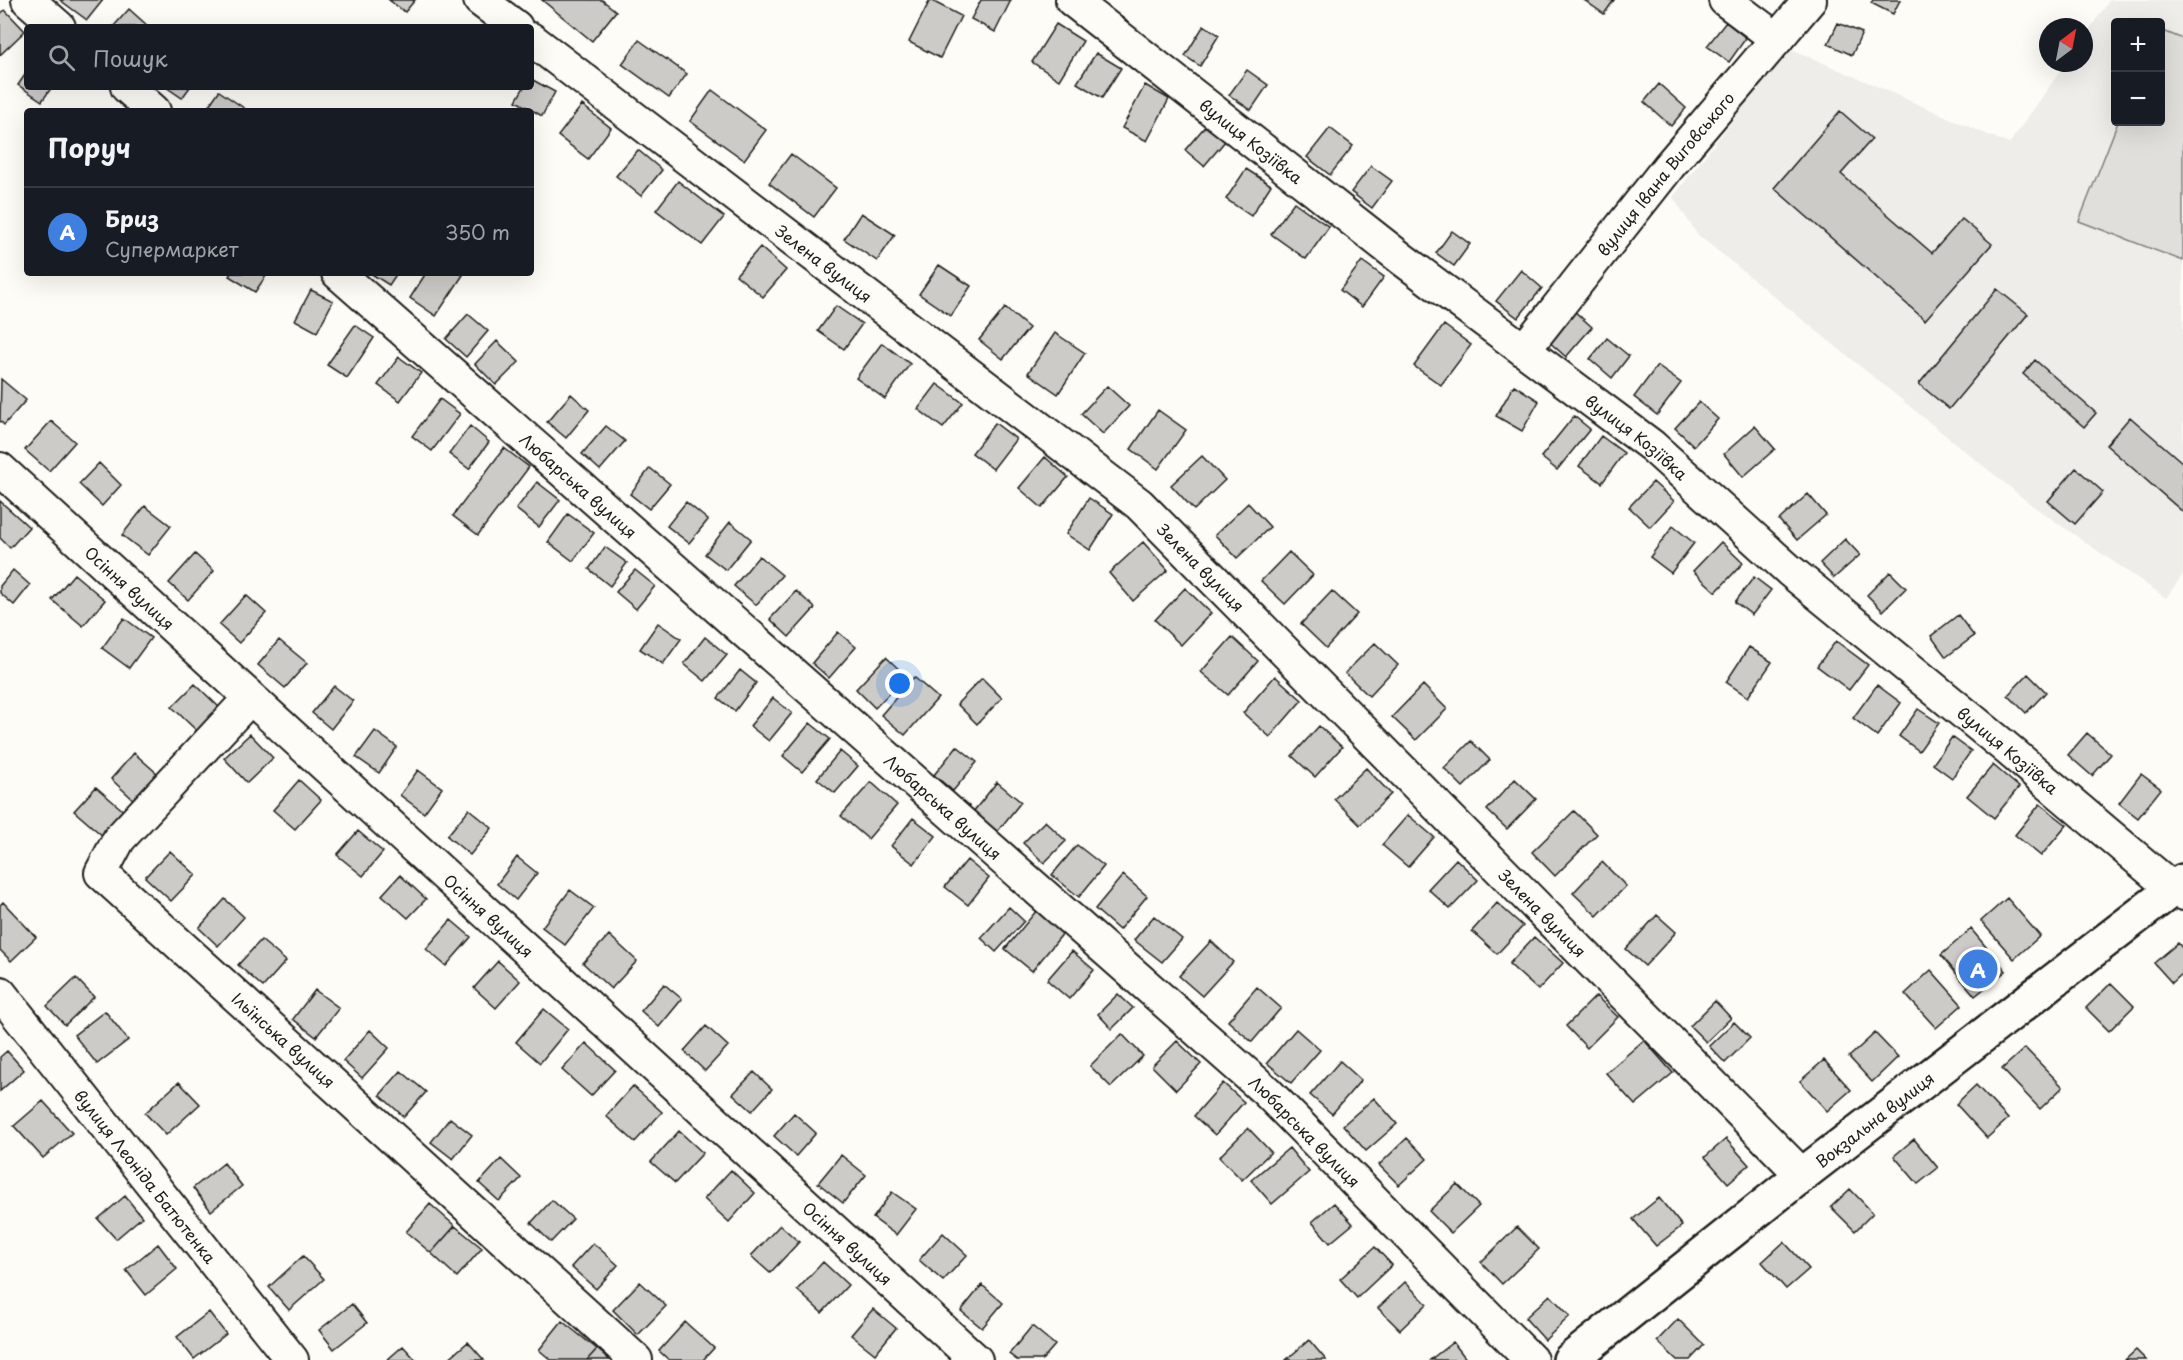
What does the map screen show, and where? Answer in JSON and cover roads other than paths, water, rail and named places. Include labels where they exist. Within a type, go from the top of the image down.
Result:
[{"type":"main road","name":"Вокзальна вулиця","points":[[1570,1360],[1802,1175],[2180,888]]},
{"type":"street","points":[[28,0],[56,24]]},
{"type":"street","points":[[480,0],[512,24]]},
{"type":"street","name":"вулиця Козіївка","points":[[1072,0],[1402,259],[1652,446],[1789,570],[2180,888]]},
{"type":"street","points":[[1725,0],[1778,39]]},
{"type":"street","name":"вулиця Івана Виговського","points":[[1524,350],[1670,166],[1810,0]]},
{"type":"street","name":"Зелена вулиця","points":[[534,41],[1139,504],[1802,1175]]},
{"type":"street","points":[[130,90],[151,108]]},
{"type":"street","name":"Любарська вулиця","points":[[341,276],[1266,1091],[1531,1360]]},
{"type":"street","name":"Осіння вулиця","points":[[0,469],[249,699],[976,1360]]},
{"type":"street","name":"Ільїнська вулиця","points":[[249,699],[119,839],[101,873],[636,1360]]},
{"type":"street","name":"вулиця Леоніда Батютенка","points":[[0,993],[292,1360]]},
{"type":"place","name":"Бриз","points":[[1978,969]]}]
